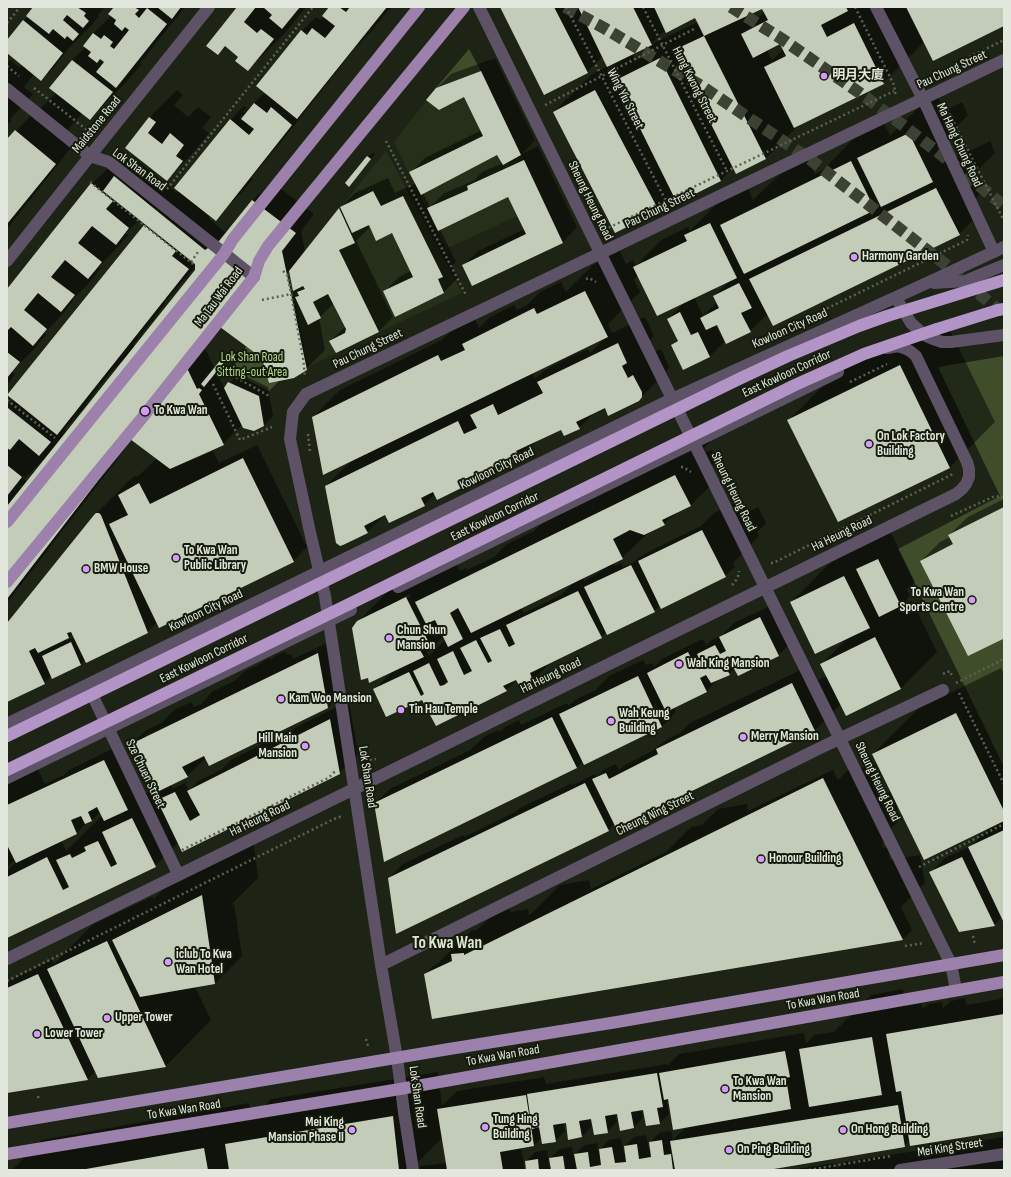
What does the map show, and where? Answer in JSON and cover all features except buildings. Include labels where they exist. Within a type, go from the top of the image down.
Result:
[{"type":"highway","name":"East Kowloon Corridor","points":[[7,736],[768,366],[826,340],[887,316],[1004,280]]},
{"type":"highway","name":"East Kowloon Corridor","points":[[7,770],[806,380],[881,348],[1004,309]]},
{"type":"main road","name":"Ma Tau Wai Road","points":[[7,522],[224,254],[233,239],[419,7]]},
{"type":"main road","name":"Ma Tau Wai Road","points":[[7,582],[142,418],[254,277],[259,261],[268,246],[464,7]]},
{"type":"main road","name":"To Kwa Wan Road","points":[[7,1123],[624,1021],[1004,955]]},
{"type":"main road","name":"To Kwa Wan Road","points":[[7,1154],[400,1089],[1004,982]]},
{"type":"street","name":"Maidstone Road","points":[[7,261],[209,7]]},
{"type":"street","name":"Sheung Heung Road","points":[[479,7],[951,964],[956,990]]},
{"type":"street","name":"Ma Hang Chung Road","points":[[876,7],[999,249]]},
{"type":"street","name":"Pau Chung Street","points":[[306,394],[1004,60]]},
{"type":"street","name":"Lok Shan Road","points":[[7,89],[90,156],[109,162],[254,277]]},
{"type":"street","name":"Kowloon City Road","points":[[7,724],[672,399],[999,249]]},
{"type":"street","points":[[927,283],[965,281],[1004,265]]},
{"type":"street","points":[[896,297],[911,323],[924,335],[933,339],[942,342],[951,342],[1004,335]]},
{"type":"street","name":"Ha Heung Road","points":[[7,959],[956,494],[966,484],[969,477],[969,469],[966,462],[916,356],[910,351],[898,346],[885,349],[694,442]]},
{"type":"street","name":"Lok Shan Road","points":[[306,394],[293,412],[290,439],[319,571],[328,621],[381,965],[397,1058],[400,1089],[413,1170]]},
{"type":"street","points":[[7,778],[694,442]]},
{"type":"street","name":"Sze Chuen Street","points":[[87,685],[178,874]]},
{"type":"street","name":"Cheung Ning Street","points":[[381,965],[840,738],[942,690]]},
{"type":"street","name":"Mei King Street","points":[[900,1170],[1004,1154]]},
{"type":"path","points":[[7,23],[20,7]]},
{"type":"path","points":[[166,190],[313,7]]},
{"type":"path","name":"Wing Yiu Street","points":[[566,7],[666,201]]},
{"type":"path","name":"Hung Kwong Street","points":[[643,7],[727,171]]},
{"type":"path","points":[[602,227],[608,228],[666,201],[894,91],[895,87],[855,7]]},
{"type":"path","points":[[541,107],[694,29]]},
{"type":"path","points":[[968,58],[1004,40]]},
{"type":"path","points":[[7,66],[19,76]]},
{"type":"path","points":[[32,86],[87,130]]},
{"type":"path","points":[[947,109],[1004,219]]},
{"type":"path","points":[[386,141],[466,295]]},
{"type":"path","points":[[90,182],[94,177]]},
{"type":"path","points":[[85,182],[90,182],[193,264],[193,269]]},
{"type":"path","points":[[790,326],[967,240]]},
{"type":"path","points":[[283,271],[287,275],[291,294],[303,357],[304,376]]},
{"type":"path","points":[[582,280],[589,278],[596,282]]},
{"type":"path","points":[[262,300],[291,294]]},
{"type":"path","points":[[846,384],[888,364]]},
{"type":"path","points":[[223,370],[271,397]]},
{"type":"path","points":[[213,384],[240,440],[272,427]]},
{"type":"path","points":[[7,400],[57,440]]},
{"type":"path","points":[[308,434],[312,457]]},
{"type":"path","points":[[766,562],[773,563],[780,560],[954,473],[955,470]]},
{"type":"path","points":[[995,496],[1004,496]]},
{"type":"path","points":[[955,684],[1004,658]]},
{"type":"path","points":[[960,696],[1004,784]]},
{"type":"path","points":[[180,851],[326,779],[337,769]]},
{"type":"path","points":[[7,981],[334,819],[345,816]]},
{"type":"path","points":[[918,867],[1004,824]]},
{"type":"shaded area","points":[[481,71],[545,203],[446,249],[394,142],[436,88]]},
{"type":"shaded area","points":[[386,151],[462,293],[308,367],[289,271]]},
{"type":"green space","points":[[469,49],[481,71],[436,88]]},
{"type":"green space","name":"Lok Shan Road Sitting-out Area","points":[[289,271],[294,297],[268,303],[282,378],[269,391],[231,371],[253,335],[269,295]]},
{"type":"green space","points":[[1004,356],[1004,767],[898,549],[1000,496],[938,367]]},
{"type":"tunnel","points":[[565,7],[604,28],[703,87],[811,160],[945,264],[1004,315]]},
{"type":"tunnel","points":[[731,7],[782,39],[867,98],[943,156],[1004,206]]},
{"type":"place","name":"明月大廈","points":[[824,76]]},
{"type":"place","name":"Harmony Garden","points":[[854,257]]},
{"type":"place","name":"To Kwa Wan","points":[[145,411]]},
{"type":"place","name":"On Lok Factory Building","points":[[869,444]]},
{"type":"place","name":"To Kwa Wan Public Library","points":[[176,558]]},
{"type":"place","name":"BMW House","points":[[86,569]]},
{"type":"place","name":"To Kwa Wan Sports Centre","points":[[972,600]]},
{"type":"place","name":"Chun Shun Mansion","points":[[389,638]]},
{"type":"place","name":"Wah King Mansion","points":[[679,664]]},
{"type":"place","name":"Kam Woo Mansion","points":[[281,699]]},
{"type":"place","name":"Tin Hau Temple","points":[[401,710]]},
{"type":"place","name":"Wah Keung Building","points":[[611,721]]},
{"type":"place","name":"Merry Mansion","points":[[743,737]]},
{"type":"place","name":"Hill Main Mansion","points":[[305,746]]},
{"type":"place","name":"Honour Building","points":[[761,859]]},
{"type":"place","name":"iclub To Kwa Wan Hotel","points":[[168,962]]},
{"type":"place","name":"Upper Tower","points":[[107,1018]]},
{"type":"place","name":"Lower Tower","points":[[37,1034]]},
{"type":"place","name":"To Kwa Wan Mansion","points":[[725,1089]]},
{"type":"place","name":"Tung Hing Building","points":[[485,1127]]},
{"type":"place","name":"Mei King Mansion Phase II","points":[[352,1130]]},
{"type":"place","name":"On Hong Building","points":[[843,1130]]},
{"type":"place","name":"On Ping Building","points":[[729,1150]]},
{"type":"district","name":"To Kwa Wan","points":[[447,944]]}]
